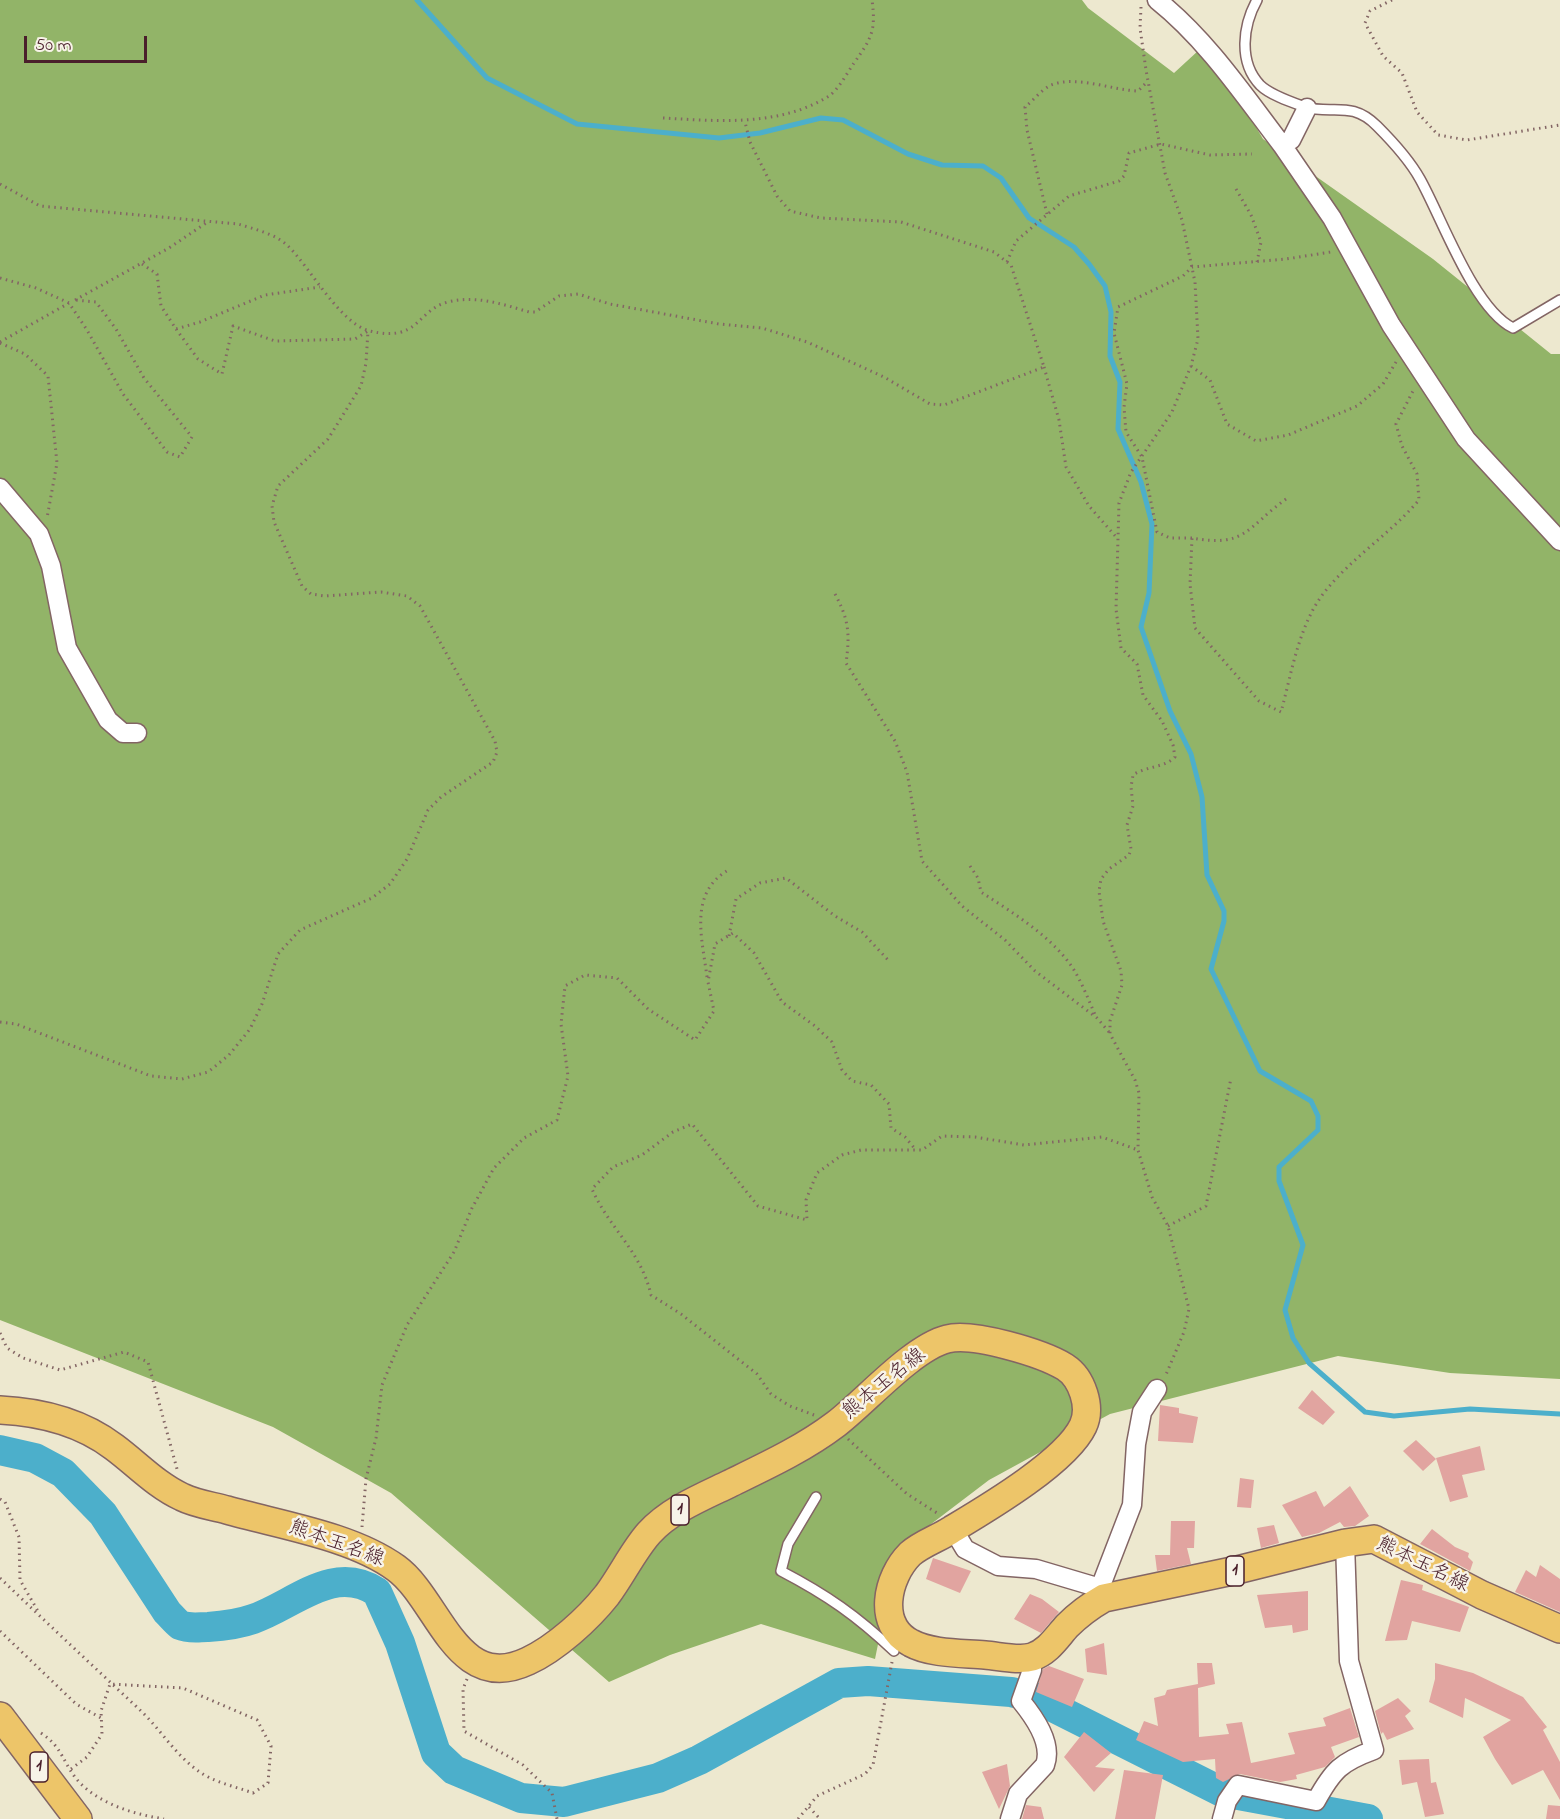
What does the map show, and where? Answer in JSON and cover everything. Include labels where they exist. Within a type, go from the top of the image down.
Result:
[{"type":"main road","name":"熊本玉名線","points":[[0,1410],[32,1412],[78,1425],[111,1444],[156,1482],[185,1499],[328,1538],[379,1557],[402,1571],[456,1647],[475,1661],[495,1669],[527,1662],[576,1628],[606,1597],[649,1533],[665,1519],[688,1504],[790,1455],[835,1425],[910,1360],[944,1339],[966,1337],[998,1343],[1067,1368],[1085,1396],[1087,1410],[1083,1426],[1070,1443],[1032,1477],[911,1554],[895,1577],[888,1597],[888,1613],[898,1632],[912,1644],[937,1649],[1031,1658],[1049,1647],[1102,1593],[1237,1570],[1345,1543],[1374,1539],[1482,1595],[1560,1629]]},
{"type":"main road","name":"1","points":[[0,1716],[78,1819]]},
{"type":"street","points":[[1157,0],[1179,18],[1220,64],[1282,145],[1346,244],[1391,325],[1466,439],[1560,541]]},
{"type":"street","points":[[1282,145],[1291,140],[1307,108]]},
{"type":"street","points":[[0,488],[20,510],[41,540],[51,566],[67,648],[108,720],[123,732],[137,733]]},
{"type":"street","points":[[953,1529],[965,1549],[998,1566],[1036,1569],[1102,1593],[1132,1505],[1136,1444],[1142,1412],[1158,1389]]},
{"type":"street","points":[[1222,1819],[1231,1795],[1238,1785],[1316,1801],[1330,1775],[1347,1760],[1374,1750],[1349,1660],[1345,1543]]},
{"type":"street","points":[[1010,1819],[1018,1794],[1046,1765],[1047,1759],[1039,1724],[1023,1694],[1032,1670],[1031,1658]]},
{"type":"lane","points":[[1257,0],[1248,16],[1246,61],[1260,85],[1307,108],[1352,109],[1376,125],[1419,178],[1450,245],[1498,321],[1512,328],[1560,300]]},
{"type":"lane","points":[[816,1497],[788,1544],[781,1571],[827,1595],[866,1624],[894,1651]]},
{"type":"path","points":[[663,118],[745,122],[801,109],[831,95],[870,41],[875,23],[872,0]]},
{"type":"path","points":[[1110,1034],[1110,1021],[1122,985],[1121,971],[1103,921],[1099,891],[1101,879],[1129,855],[1131,849],[1127,825],[1133,806],[1131,787],[1133,775],[1144,768],[1170,762],[1175,757],[1173,745],[1162,721],[1143,695],[1137,664],[1121,648],[1116,609],[1119,503],[1131,472],[1172,412],[1191,366],[1198,339],[1192,267],[1182,220],[1165,173],[1148,81],[1140,28],[1142,0]]},
{"type":"path","points":[[1392,0],[1370,11],[1365,23],[1383,56],[1402,74],[1417,112],[1438,135],[1467,140],[1560,124]]},
{"type":"path","points":[[1047,214],[1027,130],[1025,107],[1051,86],[1078,82],[1116,91],[1137,92],[1148,81]]},
{"type":"path","points":[[745,122],[750,142],[777,196],[790,211],[821,218],[872,218],[901,222],[994,252],[1011,265],[1059,420],[1066,467],[1089,506],[1118,540]]},
{"type":"path","points":[[1007,262],[1016,241],[1069,196],[1119,181],[1124,176],[1129,153],[1161,144],[1210,155],[1252,154]]},
{"type":"path","points":[[0,184],[40,206],[238,224],[287,244],[347,316],[368,331]]},
{"type":"path","points":[[1236,189],[1251,216],[1261,242],[1257,262]]},
{"type":"path","points":[[0,342],[142,264],[209,221]]},
{"type":"path","points":[[1286,499],[1266,514],[1246,534],[1217,543],[1192,538],[1170,538],[1157,532],[1142,457],[1126,432],[1124,407],[1127,384],[1114,333],[1119,307],[1183,276],[1192,267],[1326,255],[1346,244]]},
{"type":"path","points":[[142,264],[157,274],[161,306],[176,329],[198,359],[222,374],[233,326],[276,341],[355,339],[368,331],[400,332],[418,325],[437,307],[448,302],[488,299],[535,312],[559,296],[578,294],[610,304],[687,318],[762,328],[807,342],[884,377],[930,404],[944,405],[1044,367]]},
{"type":"path","points":[[0,278],[36,288],[69,303],[123,394],[167,452],[180,457],[192,437],[144,378],[116,329],[96,302],[75,300]]},
{"type":"path","points":[[176,329],[200,322],[265,295],[320,286]]},
{"type":"path","points":[[0,1022],[16,1024],[151,1076],[182,1078],[208,1072],[229,1055],[250,1029],[262,1004],[278,954],[300,930],[372,897],[390,885],[407,859],[428,810],[441,797],[493,762],[497,752],[495,741],[420,606],[407,596],[381,592],[325,596],[311,594],[302,586],[274,522],[272,506],[278,486],[328,439],[361,386],[366,363],[368,331]]},
{"type":"path","points":[[0,342],[25,354],[48,376],[57,463],[51,506],[41,540]]},
{"type":"path","points":[[1191,366],[1210,381],[1227,424],[1256,441],[1288,435],[1357,406],[1383,384],[1400,355]]},
{"type":"path","points":[[1192,538],[1190,584],[1195,628],[1259,701],[1281,712],[1306,624],[1326,590],[1357,558],[1393,530],[1419,500],[1417,474],[1402,446],[1396,424],[1408,396],[1424,376]]},
{"type":"path","points":[[835,594],[847,617],[849,643],[846,663],[896,741],[907,772],[922,861],[962,906],[1005,940],[1035,971],[1097,1018],[1110,1034],[1139,1093],[1138,1150],[1152,1197],[1168,1226],[1189,1310],[1184,1332],[1168,1372],[1158,1389]]},
{"type":"path","points":[[970,866],[978,878],[981,892],[1021,919],[1060,953],[1074,969],[1097,1018]]},
{"type":"path","points":[[359,1550],[366,1479],[376,1438],[382,1385],[407,1324],[454,1251],[472,1208],[494,1168],[524,1138],[557,1120],[568,1076],[561,1024],[565,986],[585,975],[617,978],[648,1009],[695,1040],[714,1011],[708,982],[700,906],[717,876],[730,869]]},
{"type":"path","points":[[729,936],[736,899],[760,883],[786,878],[835,916],[862,932],[889,961]]},
{"type":"path","points":[[708,982],[715,944],[733,933],[754,952],[782,1002],[815,1026],[832,1042],[842,1070],[852,1081],[871,1085],[889,1104],[891,1128],[905,1137],[916,1150]]},
{"type":"path","points":[[1168,1226],[1206,1206],[1231,1078]]},
{"type":"path","points":[[953,1529],[933,1509],[907,1494],[888,1478],[835,1425],[790,1406],[771,1394],[757,1374],[681,1314],[651,1295],[646,1273],[599,1205],[592,1189],[613,1167],[642,1155],[674,1132],[692,1124],[759,1206],[807,1220],[806,1200],[817,1173],[842,1155],[861,1150],[922,1150],[942,1136],[975,1137],[1024,1145],[1102,1137],[1138,1150]]},
{"type":"path","points":[[0,1333],[7,1348],[23,1358],[60,1370],[124,1352],[148,1362],[185,1499]]},
{"type":"path","points":[[0,1499],[5,1502],[19,1537],[20,1580],[41,1618]]},
{"type":"path","points":[[0,1578],[41,1618],[74,1645],[110,1684],[143,1713],[172,1749],[209,1777],[253,1793],[268,1783],[271,1746],[257,1720],[183,1688],[110,1684]]},
{"type":"path","points":[[0,1631],[76,1704],[101,1718]]},
{"type":"path","points":[[475,1661],[463,1689],[464,1731],[523,1765],[552,1793],[557,1819]]},
{"type":"path","points":[[798,1819],[818,1796],[865,1774],[873,1765],[889,1675]]},
{"type":"path","points":[[71,1769],[87,1757],[102,1734],[100,1711],[110,1684]]},
{"type":"path","points":[[36,1730],[55,1742],[80,1782],[106,1803],[164,1819]]},
{"type":"path","points":[[808,1807],[820,1819]]},
{"type":"green space","points":[[0,0],[1082,0],[1088,8],[1174,73],[1199,50],[1242,103],[1263,139],[1433,259],[1551,354],[1560,354],[1560,1379],[1450,1373],[1338,1356],[1110,1414],[989,1480],[897,1550],[875,1659],[761,1624],[670,1655],[609,1682],[391,1493],[273,1427],[0,1320]]},
{"type":"building","points":[[1312,1390],[1335,1412],[1323,1425],[1298,1408]]},
{"type":"building","points":[[1160,1405],[1179,1408],[1179,1413],[1198,1417],[1193,1443],[1158,1441]]},
{"type":"building","points":[[1416,1440],[1436,1459],[1423,1471],[1403,1451]]},
{"type":"building","points":[[1480,1446],[1485,1470],[1462,1475],[1468,1497],[1450,1502],[1436,1458]]},
{"type":"building","points":[[1240,1478],[1254,1480],[1251,1508],[1237,1507]]},
{"type":"building","points":[[1350,1486],[1369,1516],[1355,1526],[1344,1527],[1340,1522],[1319,1533],[1302,1537],[1282,1505],[1316,1491],[1324,1507]]},
{"type":"building","points":[[1171,1521],[1195,1521],[1194,1548],[1187,1548],[1191,1564],[1157,1571],[1155,1555],[1170,1555]]},
{"type":"building","points":[[1274,1525],[1279,1543],[1261,1548],[1257,1528]]},
{"type":"building","points":[[1432,1529],[1455,1547],[1469,1553],[1468,1557],[1473,1562],[1470,1571],[1420,1544]]},
{"type":"building","points":[[933,1558],[971,1571],[960,1593],[926,1579]]},
{"type":"building","points":[[1540,1565],[1560,1579],[1560,1612],[1515,1592],[1526,1570],[1536,1577]]},
{"type":"building","points":[[1401,1580],[1423,1585],[1422,1590],[1469,1607],[1460,1632],[1412,1621],[1407,1640],[1385,1641]]},
{"type":"building","points":[[1308,1591],[1308,1630],[1293,1633],[1292,1625],[1265,1628],[1257,1595]]},
{"type":"building","points":[[1030,1594],[1042,1599],[1059,1612],[1041,1633],[1014,1619]]},
{"type":"building","points":[[1104,1643],[1107,1675],[1087,1672],[1085,1649]]},
{"type":"building","points":[[1197,1663],[1212,1663],[1215,1684],[1198,1688],[1199,1737],[1229,1734],[1226,1724],[1242,1722],[1251,1763],[1295,1754],[1288,1733],[1326,1726],[1323,1718],[1350,1708],[1359,1737],[1331,1747],[1335,1757],[1325,1767],[1296,1775],[1297,1779],[1280,1782],[1240,1774],[1223,1782],[1216,1778],[1215,1759],[1183,1762],[1136,1740],[1144,1721],[1158,1726],[1154,1698],[1165,1695],[1167,1690],[1198,1684]]},
{"type":"building","points":[[1435,1663],[1473,1673],[1523,1697],[1547,1727],[1543,1730],[1560,1762],[1560,1800],[1543,1770],[1512,1785],[1495,1759],[1483,1737],[1511,1720],[1465,1698],[1463,1718],[1429,1702],[1435,1679]]},
{"type":"building","points":[[1049,1666],[1084,1679],[1072,1707],[1036,1692],[1043,1669]]},
{"type":"building","points":[[1398,1698],[1411,1711],[1405,1716],[1414,1729],[1387,1740],[1383,1732],[1381,1734],[1375,1711]]},
{"type":"building","points":[[1084,1732],[1111,1753],[1095,1767],[1115,1769],[1094,1792],[1064,1757]]},
{"type":"building","points":[[1429,1759],[1431,1783],[1436,1782],[1444,1814],[1425,1817],[1417,1782],[1402,1785],[1399,1760]]},
{"type":"building","points":[[1007,1764],[1010,1786],[999,1809],[982,1772]]},
{"type":"building","points":[[1124,1770],[1163,1775],[1155,1819],[1115,1819]]},
{"type":"building","points":[[1026,1805],[1041,1807],[1044,1819],[1022,1819]]},
{"type":"building","points":[[1548,1805],[1560,1806],[1560,1819],[1546,1819]]},
{"type":"waterway","points":[[417,0],[487,78],[577,124],[719,138],[760,133],[821,118],[843,120],[908,154],[942,165],[983,166],[1001,178],[1029,218],[1074,247],[1089,264],[1105,286],[1111,312],[1110,356],[1120,382],[1118,429],[1141,482],[1152,524],[1149,593],[1141,627],[1170,711],[1191,754],[1202,797],[1207,875],[1224,911],[1224,921],[1211,969],[1260,1071],[1311,1101],[1318,1116],[1318,1130],[1279,1167],[1279,1181],[1303,1245],[1285,1310],[1293,1338],[1309,1363],[1365,1412],[1394,1416],[1470,1409],[1560,1414]]},
{"type":"waterway","points":[[0,1450],[35,1458],[63,1473],[103,1514],[167,1612],[180,1625],[208,1627],[248,1621],[329,1584],[345,1582],[361,1584],[377,1592],[400,1643],[436,1753],[454,1770],[521,1798],[564,1802],[658,1778],[699,1760],[839,1683],[868,1681],[1011,1692],[1033,1697],[1222,1792],[1368,1819]]}]
